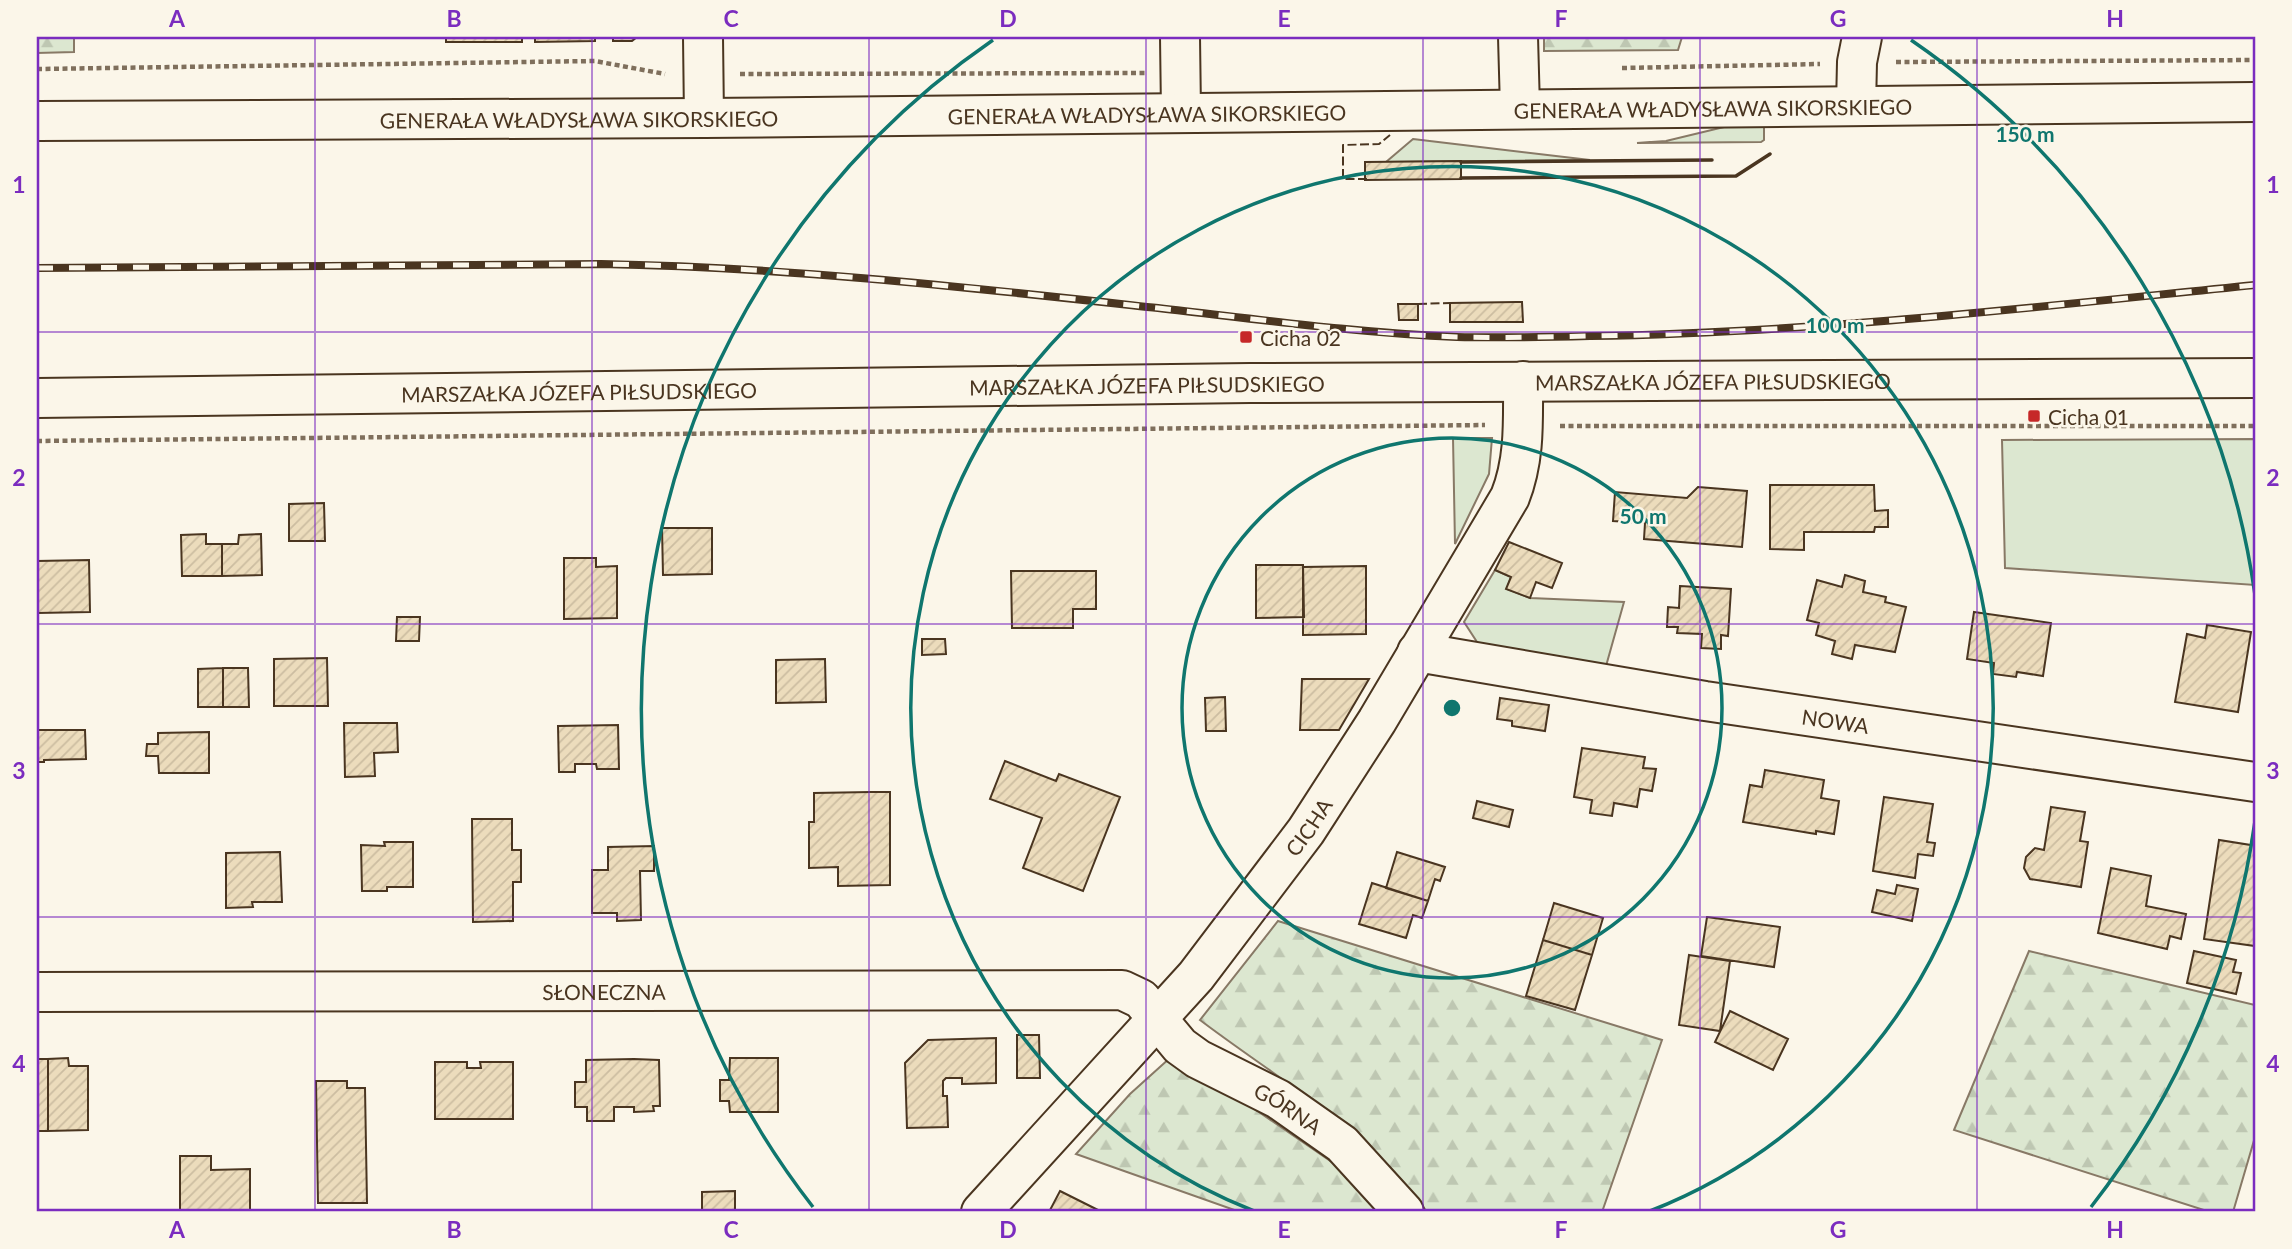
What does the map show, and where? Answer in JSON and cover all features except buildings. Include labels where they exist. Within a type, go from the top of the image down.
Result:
[{"type":"main road","points":[[703,37],[704,118]]},
{"type":"main road","points":[[1518,37],[1520,108]]},
{"type":"main road","points":[[1856,106],[1857,62],[1862,37]]},
{"type":"main road","points":[[1181,55],[1181,112]]},
{"type":"main road","name":"GENERAŁA WŁADYSŁAWA SIKORSKIEGO","points":[[37,121],[704,118],[2255,102]]},
{"type":"main road","name":"MARSZAŁKA JÓZEFA PIŁSUDSKIEGO","points":[[37,398],[1522,381],[2255,378]]},
{"type":"main road","name":"CICHA","points":[[981,1212],[1196,976],[1306,831],[1358,753],[1495,527],[1510,497],[1521,463],[1524,432],[1522,381]]},
{"type":"main road","name":"NOWA","points":[[1417,652],[1705,701],[2255,782]]},
{"type":"main road","name":"SŁONECZNA","points":[[37,992],[1122,990],[1141,999],[1157,1020]]},
{"type":"main road","name":"GÓRNA","points":[[1157,1020],[1180,1046],[1198,1059],[1278,1099],[1342,1144],[1404,1212]]},
{"type":"path","points":[[37,69],[595,61],[671,75],[1181,55]]},
{"type":"path","points":[[1895,61],[2255,60]]},
{"type":"path","points":[[1613,68],[1829,64]]},
{"type":"path","points":[[37,441],[1476,425],[1490,425],[1498,432],[1539,432],[1558,426],[2255,426]]},
{"type":"green space","points":[[37,37],[74,37],[74,52],[37,53]]},
{"type":"green space","points":[[1544,37],[1682,37],[1678,50],[1544,51]]},
{"type":"green space","points":[[1724,127],[1764,127],[1764,140],[1637,143],[1666,141]]},
{"type":"green space","points":[[1413,139],[1590,160],[1386,162]]},
{"type":"green space","points":[[1453,438],[1492,438],[1489,474],[1455,544]]},
{"type":"green space","points":[[2255,439],[2255,585],[2005,568],[2002,440]]},
{"type":"green space","points":[[1495,570],[1511,577],[1507,589],[1530,598],[1624,602],[1606,666],[1479,645],[1464,622]]},
{"type":"green space","points":[[1278,921],[1662,1040],[1602,1212],[1427,1212],[1404,1183],[1351,1131],[1200,1020]]},
{"type":"green space","points":[[2029,951],[2255,1005],[2255,1137],[2233,1212],[2210,1212],[1954,1130]]},
{"type":"green space","points":[[1171,1057],[1240,1099],[1358,1180],[1385,1212],[1240,1212],[1076,1154],[1130,1094]]},
{"type":"railway","points":[[37,268],[601,264],[740,269],[1019,293],[1345,329],[1474,337],[1757,330],[2006,310],[2255,285]]},
{"type":"fence","points":[[1367,179],[1343,179],[1343,145],[1379,144],[1390,135]]},
{"type":"fence","points":[[1418,304],[1450,303]]},
{"type":"wall","points":[[1461,178],[1736,176],[1770,154]]},
{"type":"wall","points":[[1461,162],[1712,160]]},
{"type":"place","name":"Cicha 02","points":[[1246,337]]},
{"type":"place","name":"Cicha 01","points":[[2034,416]]}]
